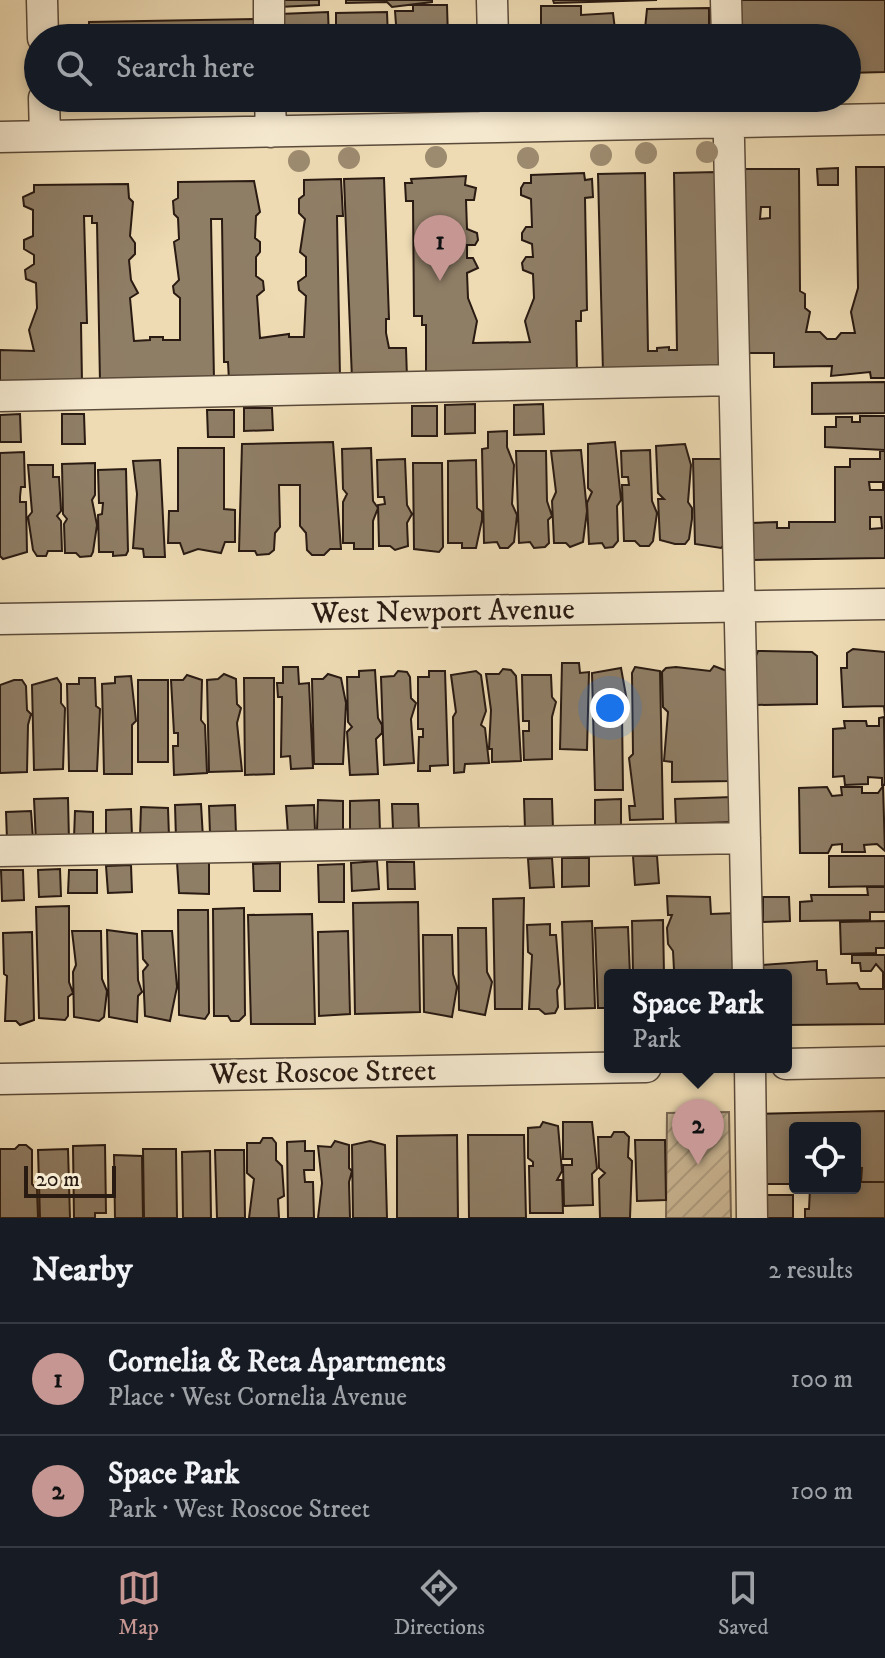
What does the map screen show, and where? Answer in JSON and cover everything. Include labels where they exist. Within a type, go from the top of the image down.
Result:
[{"type":"street","points":[[42,0],[43,24]]},
{"type":"street","points":[[269,0],[269,24]]},
{"type":"street","points":[[492,0],[493,24]]},
{"type":"street","points":[[726,0],[727,24]]},
{"type":"street","points":[[44,112],[45,136]]},
{"type":"street","points":[[270,112],[271,132]]},
{"type":"street","points":[[0,137],[271,132],[494,112]]},
{"type":"street","points":[[728,112],[748,969]]},
{"type":"street","points":[[763,112],[885,119]]},
{"type":"street","points":[[0,396],[734,380]]},
{"type":"street","name":"West Newport Avenue","points":[[0,619],[885,604]]},
{"type":"street","points":[[0,851],[745,838]]},
{"type":"street","points":[[792,1064],[885,1062]]},
{"type":"street","name":"West Roscoe Street","points":[[0,1079],[604,1068]]},
{"type":"street","points":[[750,1073],[752,1218]]},
{"type":"shaded area","points":[[729,1112],[731,1218],[666,1218],[667,1113]]},
{"type":"building","points":[[278,0],[319,0],[319,5],[279,7]]},
{"type":"building","points":[[346,0],[432,2],[392,7],[387,2],[346,3]]},
{"type":"building","points":[[553,0],[657,0],[554,3]]},
{"type":"building","points":[[737,0],[885,0],[885,72],[861,73],[861,24],[737,24]]},
{"type":"building","points":[[413,5],[447,5],[448,24],[396,24],[395,11],[413,11]]},
{"type":"building","points":[[541,6],[581,6],[581,15],[613,13],[614,24],[541,24]]},
{"type":"building","points":[[709,8],[709,24],[646,24],[647,9]]},
{"type":"building","points":[[328,12],[328,24],[280,24],[280,14]]},
{"type":"building","points":[[387,12],[387,24],[336,24],[336,13]]},
{"type":"building","points":[[256,19],[256,24],[89,22]]},
{"type":"building","points":[[856,167],[885,167],[885,378],[871,378],[870,372],[831,376],[832,366],[774,367],[774,353],[746,353],[744,169],[799,169],[800,291],[805,294],[805,308],[810,312],[806,332],[820,332],[827,339],[836,339],[841,333],[855,333],[851,312],[858,288]],"holes":[[[761,207],[770,207],[770,218],[760,219]]]},
{"type":"building","points":[[838,168],[838,185],[818,185],[817,169]]},
{"type":"building","points":[[717,172],[719,366],[603,373],[598,174],[645,173],[648,351],[657,351],[657,348],[669,347],[669,350],[677,350],[674,173]]},
{"type":"building","points":[[584,173],[585,180],[592,179],[593,197],[585,198],[587,310],[581,311],[581,321],[576,321],[577,373],[426,376],[426,325],[422,325],[422,316],[414,316],[413,201],[406,201],[405,183],[412,183],[411,179],[466,176],[465,185],[476,188],[474,200],[466,200],[467,229],[477,233],[478,240],[475,245],[467,245],[467,258],[473,258],[478,268],[467,273],[468,298],[477,321],[473,343],[530,342],[525,321],[534,298],[533,274],[523,270],[522,263],[526,257],[533,257],[532,244],[522,240],[522,233],[526,227],[532,227],[531,199],[521,195],[521,188],[524,183],[531,183],[531,175]]},
{"type":"building","points":[[384,178],[389,319],[386,319],[386,333],[389,348],[406,348],[407,378],[352,379],[344,179]]},
{"type":"building","points":[[341,179],[343,216],[337,216],[340,378],[229,381],[228,362],[224,362],[222,219],[211,219],[214,380],[100,382],[97,223],[92,223],[92,216],[84,216],[87,323],[81,323],[82,383],[0,384],[0,350],[34,351],[29,330],[37,308],[36,283],[26,279],[25,270],[34,264],[34,255],[24,249],[24,240],[33,236],[33,210],[24,206],[23,197],[34,192],[34,185],[128,184],[129,198],[133,202],[130,236],[135,243],[135,254],[129,260],[131,280],[138,293],[130,298],[134,341],[150,340],[150,337],[180,340],[180,298],[174,293],[173,286],[179,280],[174,242],[179,239],[178,218],[174,214],[173,201],[178,198],[178,182],[254,181],[260,212],[256,216],[255,238],[260,242],[260,252],[256,257],[256,276],[263,281],[264,290],[257,296],[260,338],[289,334],[289,337],[304,337],[306,296],[299,290],[298,282],[306,276],[306,257],[300,252],[305,219],[299,213],[299,199],[304,195],[304,180]]},
{"type":"building","points":[[885,382],[885,413],[812,414],[812,383]]},
{"type":"building","points":[[475,404],[475,433],[445,434],[445,405]]},
{"type":"building","points":[[543,404],[544,434],[514,435],[514,405]]},
{"type":"building","points":[[412,406],[437,406],[437,436],[412,436]]},
{"type":"building","points":[[244,408],[272,408],[273,430],[244,431]]},
{"type":"building","points":[[207,410],[234,410],[234,437],[208,437]]},
{"type":"building","points":[[20,414],[21,442],[0,442],[0,415]]},
{"type":"building","points":[[62,414],[84,414],[85,444],[62,444]]},
{"type":"building","points":[[860,416],[885,416],[885,450],[825,447],[825,427],[836,427],[836,417],[852,417],[852,422],[860,422]]},
{"type":"building","points":[[507,431],[507,447],[514,465],[512,504],[517,515],[514,542],[508,548],[500,548],[497,542],[484,543],[482,449],[488,448],[488,432]]},
{"type":"building","points":[[333,442],[341,549],[330,549],[324,555],[312,555],[307,550],[306,533],[300,526],[300,485],[279,485],[280,527],[275,533],[274,550],[269,554],[257,555],[255,551],[239,551],[242,444]]},
{"type":"building","points":[[615,442],[621,500],[617,506],[618,541],[613,547],[605,548],[602,543],[589,544],[587,503],[592,492],[588,488],[588,444]]},
{"type":"building","points":[[685,444],[691,465],[688,502],[692,508],[692,519],[689,539],[685,544],[675,544],[660,540],[658,499],[664,499],[658,493],[656,446]]},
{"type":"building","points":[[178,448],[224,448],[224,509],[235,510],[235,542],[225,542],[221,553],[198,549],[184,554],[180,543],[168,543],[169,511],[178,511]]},
{"type":"building","points":[[371,448],[373,501],[378,508],[373,521],[373,549],[354,549],[354,543],[343,543],[343,502],[347,494],[343,489],[342,449]]},
{"type":"building","points":[[581,450],[587,511],[583,542],[570,547],[566,543],[554,543],[552,501],[556,492],[551,451]]},
{"type":"building","points":[[650,450],[652,501],[657,513],[653,541],[649,546],[640,546],[635,541],[624,541],[622,485],[629,485],[628,477],[622,477],[621,451]]},
{"type":"building","points":[[516,451],[546,451],[547,501],[552,516],[548,520],[549,543],[545,547],[534,548],[530,542],[519,543]]},
{"type":"building","points":[[880,451],[885,451],[885,558],[752,560],[752,523],[777,522],[777,528],[789,528],[789,522],[835,522],[835,467],[850,467],[850,459],[880,459]],"holes":[[[869,482],[883,482],[883,490],[870,490]],[[870,517],[881,517],[882,528],[870,529]]]},
{"type":"building","points":[[24,452],[25,487],[21,487],[20,502],[26,502],[27,552],[3,559],[0,556],[0,453]]},
{"type":"building","points":[[405,459],[407,505],[412,514],[407,523],[408,546],[395,550],[390,546],[379,546],[378,505],[385,504],[384,497],[378,497],[377,460]]},
{"type":"building","points":[[693,459],[726,459],[726,543],[721,548],[695,544]]},
{"type":"building","points":[[160,460],[165,557],[144,557],[143,549],[133,548],[137,494],[133,461]]},
{"type":"building","points":[[476,460],[477,508],[482,512],[482,520],[476,548],[462,548],[462,543],[448,543],[448,461]]},
{"type":"building","points":[[95,463],[95,495],[92,500],[97,525],[93,552],[91,556],[80,557],[76,553],[65,553],[64,524],[67,519],[63,514],[62,464]]},
{"type":"building","points":[[413,463],[442,463],[443,547],[439,552],[414,549]]},
{"type":"building","points":[[28,465],[53,465],[53,477],[59,477],[61,511],[57,516],[61,521],[62,551],[48,551],[46,556],[37,556],[33,550],[28,517],[32,512]]},
{"type":"building","points":[[126,469],[128,551],[126,555],[113,556],[113,552],[99,552],[98,515],[102,514],[103,503],[99,503],[98,470]]},
{"type":"building","points":[[853,649],[885,652],[885,717],[884,706],[843,707],[841,668],[847,668],[847,653]]},
{"type":"building","points":[[758,651],[812,652],[817,656],[817,704],[755,705],[755,658]]},
{"type":"building","points":[[562,663],[579,663],[580,673],[589,672],[587,750],[560,749]]},
{"type":"building","points":[[714,666],[727,671],[728,757],[732,781],[672,782],[672,762],[664,761],[668,712],[663,707],[662,672],[666,668],[676,667],[710,671]]},
{"type":"building","points":[[283,667],[298,667],[299,684],[309,683],[313,768],[291,769],[290,756],[281,757],[282,697],[278,697],[277,683],[283,683]]},
{"type":"building","points":[[635,667],[660,671],[663,819],[630,820],[629,806],[635,806],[629,758],[633,754],[632,673]]},
{"type":"building","points":[[621,668],[627,701],[622,712],[623,790],[595,790],[592,673]]},
{"type":"building","points":[[503,669],[511,670],[516,676],[521,761],[492,762],[492,749],[489,749],[491,710],[486,674],[499,674]]},
{"type":"building","points":[[375,670],[378,718],[382,725],[382,733],[376,739],[378,774],[350,775],[347,732],[352,727],[348,722],[347,677],[359,677],[359,671]]},
{"type":"building","points":[[398,671],[407,672],[410,677],[411,698],[416,703],[411,719],[414,763],[384,765],[381,677],[394,676]]},
{"type":"building","points":[[429,671],[445,671],[448,765],[430,766],[430,771],[418,771],[419,737],[423,737],[423,729],[418,729],[418,677],[429,677]]},
{"type":"building","points":[[476,671],[481,675],[486,711],[481,725],[485,728],[489,763],[465,764],[464,772],[454,773],[453,717],[456,712],[451,675]]},
{"type":"building","points":[[224,674],[236,679],[237,704],[241,708],[237,723],[242,771],[209,772],[207,680],[218,679]]},
{"type":"building","points":[[328,674],[341,678],[346,703],[343,764],[314,764],[312,679],[323,679]]},
{"type":"building","points":[[187,675],[202,680],[201,720],[205,725],[207,773],[174,775],[173,746],[178,746],[178,733],[174,733],[171,680],[183,680]]},
{"type":"building","points":[[522,675],[551,675],[552,697],[556,702],[552,717],[552,759],[524,760],[523,731],[529,731],[529,721],[523,721]]},
{"type":"building","points":[[131,676],[136,721],[132,725],[132,774],[104,774],[102,684],[115,683],[115,677]]},
{"type":"building","points":[[57,678],[61,684],[61,703],[65,708],[63,769],[34,770],[32,685]]},
{"type":"building","points":[[79,678],[95,678],[96,706],[100,709],[97,771],[69,771],[67,684],[79,684]]},
{"type":"building","points":[[244,678],[274,678],[274,774],[245,775]]},
{"type":"building","points":[[22,680],[26,686],[27,710],[31,714],[27,772],[0,773],[0,685]]},
{"type":"building","points":[[138,680],[168,680],[168,762],[138,762]]},
{"type":"building","points":[[884,717],[885,785],[882,785],[882,778],[868,777],[868,784],[845,785],[844,776],[833,777],[833,729],[845,728],[844,721],[866,721],[867,726],[879,726],[879,718]]},
{"type":"building","points":[[883,786],[885,851],[877,844],[864,845],[865,852],[842,852],[842,844],[832,845],[828,853],[800,853],[799,788],[827,787],[832,796],[842,795],[841,787],[862,787],[862,793],[878,793]]},
{"type":"building","points":[[732,797],[734,822],[676,824],[675,799]]},
{"type":"building","points":[[68,798],[69,841],[36,843],[34,799]]},
{"type":"building","points":[[524,799],[552,799],[553,829],[525,829]]},
{"type":"building","points":[[621,799],[621,827],[595,827],[595,800]]},
{"type":"building","points":[[318,800],[343,801],[343,831],[317,830]]},
{"type":"building","points":[[379,800],[380,832],[350,832],[350,801]]},
{"type":"building","points":[[201,804],[203,838],[176,839],[175,805]]},
{"type":"building","points":[[392,804],[418,804],[419,829],[393,830]]},
{"type":"building","points":[[235,805],[236,834],[210,834],[209,806]]},
{"type":"building","points":[[314,805],[315,831],[288,834],[286,806]]},
{"type":"building","points":[[141,807],[168,808],[169,837],[140,837]]},
{"type":"building","points":[[131,809],[132,836],[106,837],[106,810]]},
{"type":"building","points":[[31,811],[33,839],[7,840],[6,812]]},
{"type":"building","points":[[75,811],[93,812],[93,838],[74,838]]},
{"type":"building","points":[[633,856],[657,856],[659,883],[635,885]]},
{"type":"building","points":[[829,856],[885,856],[885,886],[829,887]]},
{"type":"building","points":[[552,858],[554,887],[530,888],[528,859]]},
{"type":"building","points":[[562,858],[589,858],[589,886],[562,887]]},
{"type":"building","points":[[209,861],[209,894],[179,893],[177,862]]},
{"type":"building","points":[[377,861],[379,889],[352,891],[351,863]]},
{"type":"building","points":[[387,862],[414,862],[415,889],[388,889]]},
{"type":"building","points":[[280,863],[280,891],[254,891],[253,864]]},
{"type":"building","points":[[344,864],[344,902],[319,902],[318,865]]},
{"type":"building","points":[[131,865],[132,892],[108,893],[106,866]]},
{"type":"building","points":[[60,869],[61,896],[39,897],[38,870]]},
{"type":"building","points":[[1,870],[23,870],[24,900],[2,901]]},
{"type":"building","points":[[69,870],[97,870],[97,893],[68,893]]},
{"type":"building","points":[[867,887],[885,887],[885,912],[870,912],[870,920],[800,921],[800,902],[812,901],[811,895],[868,895]]},
{"type":"building","points":[[667,896],[710,897],[711,914],[736,913],[738,969],[674,969],[667,928],[672,915],[668,915]]},
{"type":"building","points":[[763,897],[789,897],[790,921],[763,922]]},
{"type":"building","points":[[524,898],[522,1009],[495,1009],[493,899]]},
{"type":"building","points":[[418,902],[420,1012],[355,1014],[353,903]]},
{"type":"building","points":[[69,906],[69,982],[73,993],[68,997],[68,1016],[65,1020],[39,1018],[36,907]]},
{"type":"building","points":[[244,908],[245,1015],[239,1021],[231,1021],[228,1016],[214,1016],[213,909]]},
{"type":"building","points":[[178,910],[208,910],[209,1013],[205,1019],[179,1015]]},
{"type":"building","points":[[312,914],[315,1024],[251,1024],[248,915]]},
{"type":"building","points":[[663,920],[664,969],[633,969],[632,921]]},
{"type":"building","points":[[592,921],[595,1008],[565,1009],[562,922]]},
{"type":"building","points":[[885,921],[885,948],[876,948],[876,953],[841,954],[840,922]]},
{"type":"building","points":[[550,924],[550,935],[556,935],[560,984],[555,1013],[545,1014],[539,1009],[529,1009],[532,955],[528,952],[527,925]]},
{"type":"building","points":[[628,927],[630,969],[604,969],[604,1008],[598,1008],[595,928]]},
{"type":"building","points":[[458,928],[486,928],[487,972],[492,982],[485,1015],[459,1010]]},
{"type":"building","points":[[107,930],[137,934],[138,980],[142,992],[138,996],[137,1022],[109,1017]]},
{"type":"building","points":[[72,931],[101,931],[102,979],[107,991],[104,1017],[99,1021],[74,1017],[73,972],[76,965]]},
{"type":"building","points":[[142,931],[172,931],[177,987],[170,1021],[145,1016],[143,971],[148,965],[143,959]]},
{"type":"building","points":[[348,931],[350,1014],[319,1016],[318,932]]},
{"type":"building","points":[[32,932],[34,1020],[20,1025],[16,1021],[5,1021],[7,976],[4,974],[3,933]]},
{"type":"building","points":[[423,935],[452,935],[453,974],[457,987],[452,1017],[424,1012]]},
{"type":"building","points":[[852,955],[885,955],[885,1024],[792,1025],[792,969],[761,969],[761,965],[817,961],[817,970],[826,970],[827,984],[857,983],[860,989],[883,989],[883,972],[876,964],[871,971],[861,971],[860,963],[852,963]]},
{"type":"building","points":[[885,1111],[885,1182],[861,1182],[861,1122],[789,1122],[789,1184],[758,1184],[756,1114]]},
{"type":"building","points":[[543,1122],[558,1126],[562,1171],[557,1180],[562,1180],[563,1213],[530,1213],[529,1166],[533,1166],[533,1162],[528,1158],[528,1128],[540,1127]]},
{"type":"building","points":[[563,1122],[592,1122],[597,1169],[592,1174],[593,1205],[564,1206],[563,1165],[572,1165],[572,1159],[563,1159]]},
{"type":"building","points":[[614,1132],[624,1132],[629,1137],[628,1157],[632,1161],[630,1218],[600,1218],[599,1179],[605,1173],[599,1168],[598,1137],[611,1137]]},
{"type":"building","points":[[457,1135],[458,1218],[397,1218],[397,1136]]},
{"type":"building","points":[[468,1135],[524,1135],[526,1218],[469,1218]]},
{"type":"building","points":[[263,1138],[272,1138],[276,1143],[276,1160],[282,1166],[284,1196],[278,1199],[279,1218],[249,1218],[254,1179],[247,1173],[247,1143],[260,1143]]},
{"type":"building","points":[[635,1140],[665,1140],[666,1200],[637,1201]]},
{"type":"building","points":[[305,1141],[305,1151],[314,1151],[314,1170],[304,1170],[305,1182],[313,1182],[314,1218],[288,1218],[287,1142]]},
{"type":"building","points":[[335,1141],[349,1145],[349,1168],[352,1171],[349,1182],[350,1218],[318,1218],[322,1183],[318,1146],[331,1147]]},
{"type":"building","points":[[370,1141],[385,1145],[387,1218],[353,1218],[352,1145]]},
{"type":"building","points":[[26,1145],[32,1150],[32,1184],[37,1189],[38,1218],[0,1218],[0,1149],[15,1149]]},
{"type":"building","points":[[105,1145],[106,1213],[95,1213],[95,1218],[74,1218],[73,1146]]},
{"type":"building","points":[[68,1149],[70,1218],[40,1218],[38,1150]]},
{"type":"building","points":[[143,1149],[176,1149],[177,1218],[144,1218]]},
{"type":"building","points":[[215,1150],[244,1150],[245,1218],[217,1218]]},
{"type":"building","points":[[210,1151],[211,1218],[183,1218],[182,1152]]},
{"type":"building","points":[[114,1155],[142,1156],[143,1218],[115,1218]]},
{"type":"building","points":[[861,1182],[885,1182],[885,1218],[805,1218],[805,1209],[809,1209],[810,1194],[861,1194]]},
{"type":"building","points":[[762,1195],[793,1195],[793,1218],[762,1218]]},
{"type":"place","name":"Cornelia & Reta Apartments","points":[[440,281]]},
{"type":"place","name":"Space Park","points":[[698,1165]]}]
